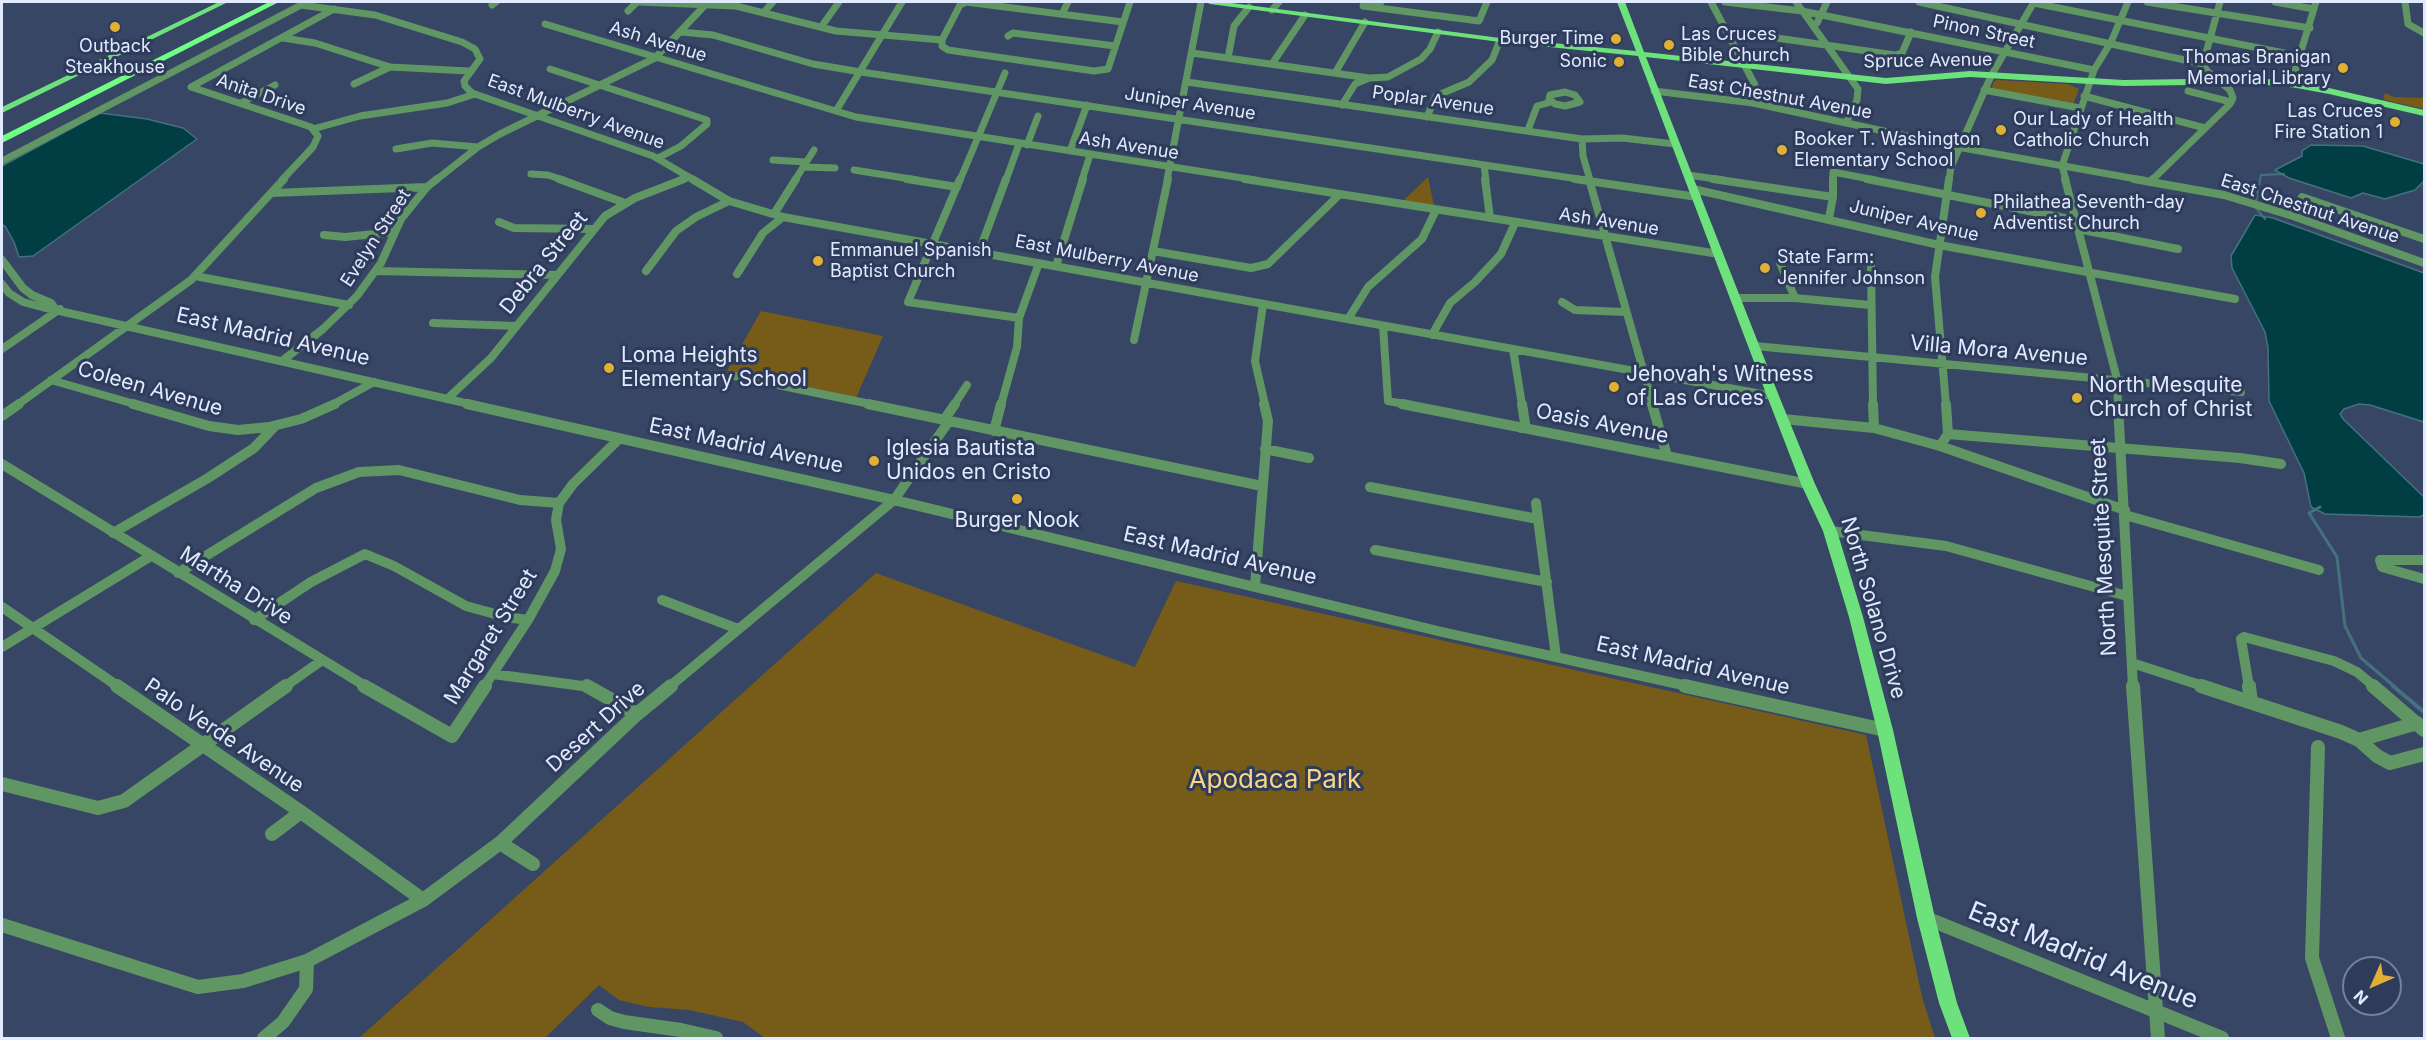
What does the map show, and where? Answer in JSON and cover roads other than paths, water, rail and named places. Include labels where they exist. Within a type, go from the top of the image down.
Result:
[{"type":"highway","points":[[2,131],[261,2]]},
{"type":"highway","points":[[2,140],[275,2]]},
{"type":"main road","points":[[2,110],[224,2]]},
{"type":"main road","name":"Spruce Avenue","points":[[1210,2],[1500,40],[1850,78],[1886,81],[1951,74],[2092,76],[2124,83],[2219,81],[2291,84],[2424,113]]},
{"type":"main road","name":"North Solano Drive","points":[[1621,2],[1773,396],[1830,531],[1856,617],[1885,730],[1926,918],[1948,1003],[1961,1038]]},
{"type":"street","points":[[628,11],[641,2],[707,2],[736,6],[858,34],[942,40]]},
{"type":"street","name":"Evelyn Street","points":[[282,361],[349,305],[376,272],[394,232],[407,211],[428,187],[478,147],[655,58],[681,33],[707,2]]},
{"type":"street","points":[[764,12],[773,2]]},
{"type":"street","points":[[821,27],[839,2]]},
{"type":"street","points":[[836,111],[903,2]]},
{"type":"street","points":[[1123,22],[966,2],[960,5],[942,40],[942,46],[948,50],[1094,71],[1108,69],[1130,2]]},
{"type":"street","points":[[1062,14],[1068,2]]},
{"type":"street","points":[[1134,340],[1170,168],[1201,2]]},
{"type":"street","points":[[1272,10],[1279,2]]},
{"type":"street","points":[[1381,2],[1363,6],[1479,21],[1487,2]]},
{"type":"street","points":[[1711,2],[1755,85],[1753,103]]},
{"type":"street","name":"Pinon Street","points":[[1725,2],[1802,11],[1911,32],[2004,51],[2092,76]]},
{"type":"street","points":[[1796,2],[1858,89],[1857,100],[1846,123]]},
{"type":"street","points":[[1815,28],[1827,2]]},
{"type":"street","points":[[1919,2],[1937,3],[2203,64]]},
{"type":"street","points":[[1940,446],[1948,434],[1935,277],[1951,167],[1991,76],[2034,2],[2299,56]]},
{"type":"street","points":[[2062,166],[2092,76],[2111,42],[2128,2]]},
{"type":"street","points":[[2147,2],[2310,28]]},
{"type":"street","points":[[2150,182],[2232,102],[2230,90],[2206,71],[2203,64],[2220,2]]},
{"type":"street","points":[[2275,2],[2315,5],[2310,28],[2291,84]]},
{"type":"street","points":[[2405,2],[2409,26],[2424,32]]},
{"type":"street","points":[[2,162],[304,3]]},
{"type":"street","name":"East Mulberry Avenue","points":[[304,3],[378,15],[462,42],[474,49],[480,59],[469,71],[465,84],[475,94],[658,158],[729,201],[778,216],[1773,396]]},
{"type":"street","points":[[1228,58],[1234,26],[1249,7]]},
{"type":"street","name":"Anita Drive","points":[[128,325],[195,276],[316,143],[318,136],[313,129],[241,102],[191,87],[334,9]]},
{"type":"street","points":[[1272,64],[1305,15]]},
{"type":"street","points":[[1335,73],[1365,22]]},
{"type":"street","name":"Ash Avenue","points":[[545,24],[856,117],[1719,254]]},
{"type":"street","points":[[1728,31],[1898,55],[1902,53],[1911,32]]},
{"type":"street","points":[[1192,53],[1370,78],[1388,77],[1421,59],[1430,49],[1438,32]]},
{"type":"street","name":"Juniper Avenue","points":[[681,33],[713,35],[813,64],[861,72],[1590,182],[1695,193],[1829,219],[1939,245],[2235,299]]},
{"type":"street","points":[[1008,36],[1013,33],[1115,46]]},
{"type":"street","points":[[283,38],[315,43],[390,67],[442,72],[469,71]]},
{"type":"street","points":[[1426,117],[1436,96],[1469,82],[1492,60],[1500,40]]},
{"type":"street","points":[[354,84],[390,67]]},
{"type":"street","points":[[550,69],[708,119],[707,124],[681,146],[658,158]]},
{"type":"street","points":[[1005,73],[908,302],[1019,318]]},
{"type":"street","points":[[1342,105],[1355,84],[1370,78]]},
{"type":"street","name":"Poplar Avenue","points":[[1187,82],[1582,139],[1622,138],[1675,144]]},
{"type":"street","points":[[241,102],[275,85]]},
{"type":"street","points":[[1984,90],[2080,108]]},
{"type":"street","name":"East Chestnut Avenue","points":[[1654,91],[1753,103],[1958,147],[2247,201],[2424,263]]},
{"type":"street","points":[[2188,91],[2232,102]]},
{"type":"street","points":[[313,129],[360,116],[447,103],[475,94]]},
{"type":"street","points":[[2084,96],[2205,128]]},
{"type":"street","points":[[1528,130],[1537,106],[1551,102]]},
{"type":"street","points":[[1070,151],[1087,105]]},
{"type":"street","points":[[979,252],[1023,145],[1038,116]]},
{"type":"street","points":[[1582,139],[1583,156],[1667,456]]},
{"type":"street","points":[[396,149],[432,143],[478,147]]},
{"type":"street","points":[[737,274],[763,233],[778,216],[814,150]]},
{"type":"street","points":[[1056,266],[1090,155]]},
{"type":"street","points":[[773,160],[835,168]]},
{"type":"street","points":[[1484,166],[1490,218]]},
{"type":"street","name":"North Mesquite Street","points":[[2062,166],[2116,379],[2125,512],[2127,596],[2158,1038]]},
{"type":"street","points":[[854,170],[957,187]]},
{"type":"street","points":[[1829,219],[1833,197],[1833,172],[1948,193],[2178,249]]},
{"type":"street","points":[[531,174],[551,176],[625,203]]},
{"type":"street","points":[[1688,175],[1833,197]]},
{"type":"street","name":"Debra Street","points":[[447,399],[480,369],[605,216],[625,203],[688,177]]},
{"type":"street","points":[[272,193],[428,187]]},
{"type":"street","points":[[1153,251],[1251,268],[1268,264],[1339,195]]},
{"type":"street","points":[[2302,197],[2424,239]]},
{"type":"street","points":[[646,271],[676,231],[696,217],[729,201]]},
{"type":"street","points":[[1348,319],[1368,287],[1422,239],[1436,210]]},
{"type":"street","points":[[499,222],[514,228],[593,229]]},
{"type":"street","points":[[1432,335],[1450,303],[1475,282],[1501,254],[1515,223]]},
{"type":"street","points":[[324,235],[345,237],[394,232]]},
{"type":"street","points":[[1786,256],[1780,263],[1795,298]]},
{"type":"street","name":"East Madrid Avenue","points":[[2,260],[23,288],[57,308]]},
{"type":"street","points":[[994,431],[1017,347],[1019,318],[1039,263]]},
{"type":"street","points":[[1871,265],[1874,428]]},
{"type":"street","points":[[376,272],[557,275]]},
{"type":"street","points":[[195,276],[349,305]]},
{"type":"street","name":"East Madrid Avenue","points":[[2,284],[9,293],[23,302],[42,307],[57,308],[620,439],[894,500],[1556,657],[1885,730]]},
{"type":"street","points":[[1736,298],[1795,298],[1870,305]]},
{"type":"street","points":[[1562,303],[1575,310],[1626,312]]},
{"type":"street","points":[[1255,586],[1269,421],[1255,361],[1263,304]]},
{"type":"street","points":[[2,349],[57,308]]},
{"type":"street","points":[[433,323],[516,326]]},
{"type":"street","points":[[2,416],[128,325]]},
{"type":"street","name":"Oasis Avenue","points":[[1383,326],[1388,401],[1809,484]]},
{"type":"street","name":"Villa Mora Avenue","points":[[1755,346],[2241,392]]},
{"type":"street","points":[[1513,349],[1525,423],[1521,428]]},
{"type":"street","points":[[734,376],[1262,486]]},
{"type":"street","name":"Coleen Avenue","points":[[51,380],[219,429],[244,430],[275,426],[321,411],[374,382]]},
{"type":"street","name":"Desert Drive","points":[[2,925],[198,987],[243,981],[307,961],[423,900],[500,843],[637,714],[894,500],[967,385]]},
{"type":"street","points":[[1783,419],[1874,428],[1940,446],[2125,512],[2319,570]]},
{"type":"street","points":[[113,533],[245,454],[266,438],[275,426]]},
{"type":"street","points":[[1948,434],[2281,464]]},
{"type":"street","points":[[178,573],[310,491],[359,468],[399,470],[520,500],[558,503],[573,484],[620,439]]},
{"type":"street","points":[[1265,449],[1309,458]]},
{"type":"street","name":"Martha Drive","points":[[2,464],[321,661],[452,736]]},
{"type":"street","points":[[1370,487],[1538,519]]},
{"type":"street","name":"Margaret Street","points":[[452,736],[528,620],[558,564],[561,543],[556,515],[558,503]]},
{"type":"street","points":[[1536,503],[1556,657]]},
{"type":"street","points":[[1830,531],[1946,546],[2127,596]]},
{"type":"street","points":[[1376,550],[1547,582]]},
{"type":"street","points":[[254,620],[311,582],[365,554],[394,566],[466,606],[506,617],[528,620]]},
{"type":"street","points":[[2,647],[151,556]]},
{"type":"street","points":[[2424,560],[2380,560],[2382,567],[2424,579]]},
{"type":"street","points":[[662,600],[738,629]]},
{"type":"street","name":"Palo Verde Avenue","points":[[2,607],[301,812],[423,900]]},
{"type":"street","points":[[2251,702],[2241,639],[2244,638],[2342,664],[2357,672],[2421,727]]},
{"type":"street","points":[[2,784],[98,808],[124,801],[321,661]]},
{"type":"street","points":[[2132,663],[2341,732],[2359,740],[2377,756],[2390,763],[2424,754]]},
{"type":"street","points":[[493,674],[586,685],[637,714]]},
{"type":"street","points":[[2359,740],[2421,727]]},
{"type":"street","points":[[2318,747],[2312,958],[2338,1038]]},
{"type":"street","points":[[272,834],[301,812]]},
{"type":"street","points":[[500,843],[533,864]]},
{"type":"street","name":"East Madrid Avenue","points":[[1926,918],[2222,1038]]},
{"type":"street","points":[[264,1038],[283,1022],[306,989],[307,961]]},
{"type":"street","points":[[598,1010],[610,1018],[624,1022],[681,1030],[716,1038]]},
{"type":"waterway","points":[[2256,201],[2261,175],[2284,174]]},
{"type":"waterway","points":[[2256,208],[2265,219]]},
{"type":"waterway","points":[[2320,507],[2309,513],[2337,557],[2345,626],[2361,658],[2395,687]]},
{"type":"waterway","points":[[2393,686],[2424,712]]},
{"type":"place","name":"Outback Steakhouse","points":[[115,27]]},
{"type":"place","name":"Burger Time","points":[[1616,39]]},
{"type":"place","name":"Las Cruces Bible Church","points":[[1669,45]]},
{"type":"place","name":"Sonic","points":[[1619,62]]},
{"type":"place","name":"Thomas Branigan Memorial Library","points":[[2343,68]]},
{"type":"place","name":"Las Cruces Fire Station 1","points":[[2395,122]]},
{"type":"place","name":"Our Lady of Health Catholic Church","points":[[2001,130]]},
{"type":"place","name":"Booker T. Washington Elementary School","points":[[1782,150]]},
{"type":"place","name":"Philathea Seventh-day Adventist Church","points":[[1981,213]]},
{"type":"place","name":"Emmanuel Spanish Baptist Church","points":[[818,261]]},
{"type":"place","name":"State Farm: Jennifer Johnson","points":[[1765,268]]},
{"type":"place","name":"Loma Heights Elementary School","points":[[609,368]]},
{"type":"place","name":"Jehovah's Witness of Las Cruces","points":[[1614,387]]},
{"type":"place","name":"North Mesquite Church of Christ","points":[[2077,398]]},
{"type":"place","name":"Iglesia Bautista Unidos en Cristo","points":[[874,461]]},
{"type":"place","name":"Burger Nook","points":[[1017,499]]},
{"type":"park label","name":"Apodaca Park","points":[[1275,780]]}]
